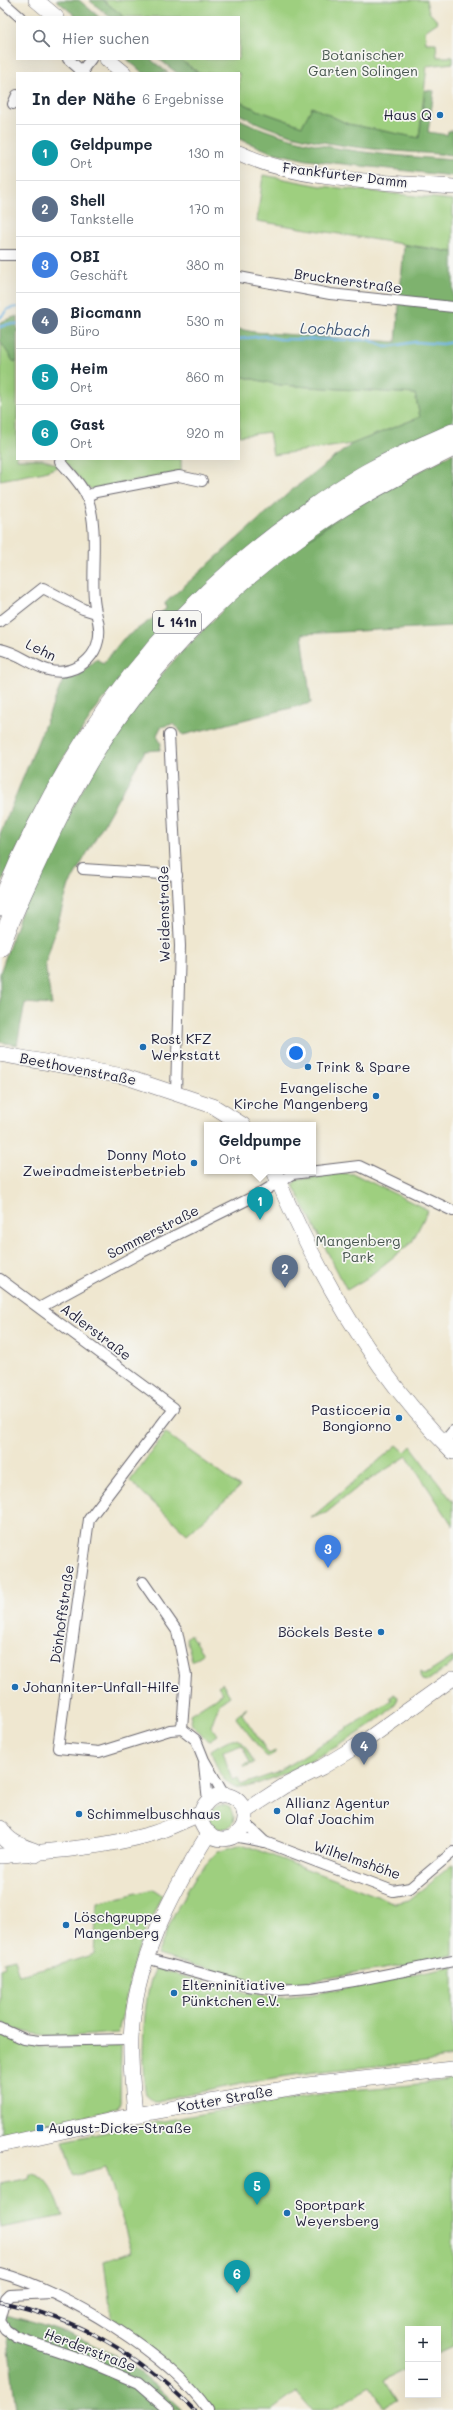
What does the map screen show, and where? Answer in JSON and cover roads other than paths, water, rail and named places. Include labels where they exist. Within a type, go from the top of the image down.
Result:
[{"type":"highway","name":"L 141n","points":[[0,907],[39,819],[96,723],[135,671],[175,625],[221,579],[270,539],[330,496],[373,470],[453,433]]},
{"type":"highway","name":"L 141n","points":[[0,947],[18,902],[63,807],[92,755],[132,699],[176,646],[236,586],[287,545],[356,498],[453,447]]},
{"type":"highway","points":[[1,1839],[35,1853]]},
{"type":"main road","points":[[36,0],[55,16]]},
{"type":"main road","points":[[108,60],[123,72]]},
{"type":"main road","name":"Frankfurter Damm","points":[[240,153],[271,166],[322,175],[453,187]]},
{"type":"main road","name":"Beethovenstraße","points":[[0,1055],[117,1074],[214,1106],[238,1122]]},
{"type":"main road","points":[[279,1177],[328,1283],[376,1361],[450,1442]]},
{"type":"main road","points":[[0,1856],[35,1853],[122,1841],[161,1830],[212,1824],[242,1828],[244,1817],[284,1786],[322,1767],[365,1741],[453,1678]]},
{"type":"main road","points":[[135,2115],[131,2039],[138,1992],[146,1958],[164,1913],[212,1824],[230,1797],[284,1786]]},
{"type":"main road","points":[[230,1797],[244,1817]]},
{"type":"main road","name":"Kotter Straße","points":[[0,2145],[135,2115],[307,2085],[453,2069]]},
{"type":"street","points":[[3,2],[19,16]]},
{"type":"street","points":[[69,60],[82,72],[90,60]]},
{"type":"street","points":[[0,255],[16,255]]},
{"type":"street","name":"Brucknerstraße","points":[[240,277],[330,294],[453,306]]},
{"type":"street","name":"Lehn","points":[[0,648],[15,653],[56,673],[70,670],[85,662],[96,648],[100,629],[94,600],[92,522],[87,496],[60,461]]},
{"type":"street","points":[[87,496],[96,492],[179,476],[202,481]]},
{"type":"street","points":[[0,622],[43,588],[83,609],[96,613]]},
{"type":"street","name":"Weidenstraße","points":[[169,735],[180,946],[176,1093]]},
{"type":"street","points":[[83,869],[177,875]]},
{"type":"street","points":[[316,1171],[359,1166],[453,1211]]},
{"type":"street","points":[[279,1177],[298,1174]]},
{"type":"street","name":"Sommerstraße","points":[[41,1307],[140,1253],[259,1194],[279,1177]]},
{"type":"street","name":"Adlerstraße","points":[[0,1279],[41,1307],[174,1408]]},
{"type":"street","name":"Dönhoffstraße","points":[[174,1408],[89,1519],[58,1748],[99,1752],[170,1730],[182,1729]]},
{"type":"street","points":[[143,1582],[179,1637],[186,1675],[182,1729],[196,1740],[204,1760],[230,1797]]},
{"type":"street","points":[[204,1760],[212,1824]]},
{"type":"street","name":"Wilhelmshöhe","points":[[244,1817],[265,1842]]},
{"type":"street","name":"Wilhelmshöhe","points":[[212,1824],[265,1842],[394,1891],[410,1888],[453,1852]]},
{"type":"street","points":[[146,1958],[239,1984],[279,1990],[311,1988],[354,1981],[453,1961]]},
{"type":"street","points":[[0,2028],[24,2039],[40,2042],[131,2039]]},
{"type":"street","points":[[0,2273],[52,2293],[136,2342],[190,2387],[208,2410]]},
{"type":"street","points":[[0,2321],[6,2299],[10,2295],[52,2293]]},
{"type":"street","name":"Herderstraße","points":[[0,2321],[6,2330],[16,2337],[84,2360],[138,2383],[169,2410]]},
{"type":"waterway","points":[[0,318],[8,309],[16,307]]},
{"type":"waterway","name":"Lochbach","points":[[0,327],[8,324],[16,324]]},
{"type":"waterway","name":"Lochbach","points":[[240,339],[264,336],[280,339],[370,340],[386,347],[415,342],[443,344],[453,342]]},
{"type":"railway","points":[[0,2302],[55,2318],[81,2328],[105,2341],[129,2355],[151,2371],[194,2410]]},
{"type":"place","name":"Haus Q","points":[[440,115]]},
{"type":"place","name":"Rost KFZ Werkstatt","points":[[143,1047]]},
{"type":"place","name":"Trink & Spare","points":[[308,1067]]},
{"type":"place","name":"Evangelische Kirche Mangenberg","points":[[376,1096]]},
{"type":"place","name":"Donny Moto Zweiradmeisterbetrieb","points":[[194,1163]]},
{"type":"place","name":"Geldpumpe","points":[[260,1220]]},
{"type":"place","name":"Shell","points":[[285,1288]]},
{"type":"place","name":"Pasticceria Bongiorno","points":[[399,1418]]},
{"type":"place","name":"OBI","points":[[328,1568]]},
{"type":"place","name":"Böckels Beste","points":[[381,1632]]},
{"type":"place","name":"Johanniter-Unfall-Hilfe","points":[[15,1687]]},
{"type":"place","name":"Biccmann","points":[[364,1765]]},
{"type":"place","name":"Allianz Agentur Olaf Joachim","points":[[277,1811]]},
{"type":"place","name":"Schimmelbuschhaus","points":[[79,1814]]},
{"type":"place","name":"Löschgruppe Mangenberg","points":[[66,1925]]},
{"type":"place","name":"Elterninitiative Pünktchen e.V.","points":[[174,1993]]},
{"type":"place","name":"August-Dicke-Straße","points":[[40,2128]]},
{"type":"place","name":"Heim","points":[[257,2205]]},
{"type":"place","name":"Sportpark Weyersberg","points":[[287,2213]]},
{"type":"place","name":"Gast","points":[[237,2293]]},
{"type":"park label","name":"Botanischer Garten Solingen","points":[[363,64]]},
{"type":"park label","name":"Mangenberg Park","points":[[358,1250]]}]
